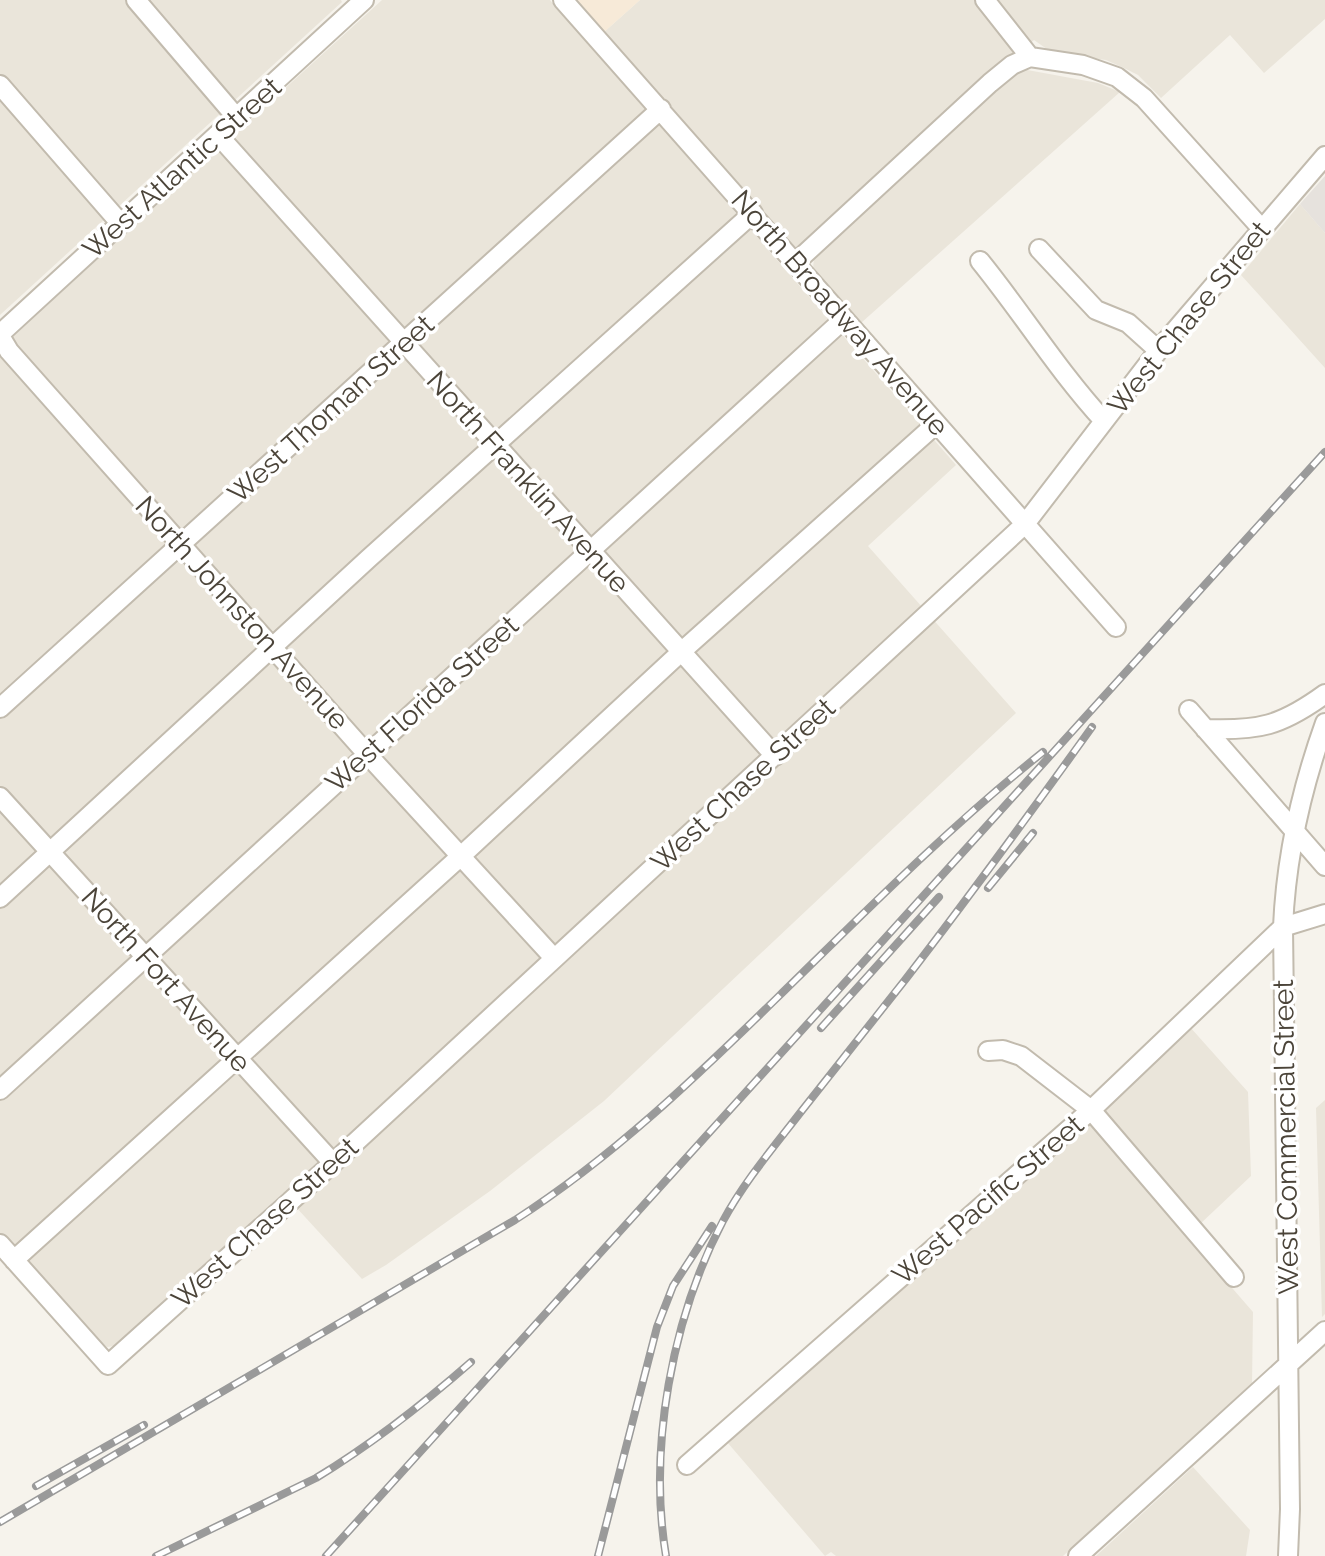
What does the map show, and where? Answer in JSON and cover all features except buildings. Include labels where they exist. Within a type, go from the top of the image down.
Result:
[{"type":"street","points":[[136,0],[237,118]]},
{"type":"street","name":"North Broadway Avenue","points":[[563,0],[1116,627]]},
{"type":"street","points":[[985,0],[1030,57]]},
{"type":"street","name":"West Atlantic Street","points":[[0,335],[237,118],[356,3]]},
{"type":"street","points":[[796,262],[990,83],[1012,65],[1030,57],[1083,65],[1117,77],[1144,98],[1261,228]]},
{"type":"street","points":[[0,85],[121,224]]},
{"type":"street","name":"West Thoman Street","points":[[0,708],[661,109]]},
{"type":"street","name":"North Franklin Avenue","points":[[218,135],[775,756]]},
{"type":"street","name":"West Chase Street","points":[[14,1260],[108,1365],[333,1163],[1025,524],[1158,350],[1325,156]]},
{"type":"street","points":[[0,898],[494,445],[539,408],[753,213]]},
{"type":"street","points":[[1039,249],[1096,310],[1128,323],[1158,350]]},
{"type":"street","points":[[980,261],[1020,310],[1068,381],[1104,421]]},
{"type":"street","name":"West Florida Street","points":[[0,1090],[844,319]]},
{"type":"street","name":"North Johnston Avenue","points":[[0,335],[9,351],[181,545],[554,958]]},
{"type":"street","points":[[0,1244],[14,1260],[936,424]]},
{"type":"street","points":[[1205,729],[1244,730],[1277,723],[1325,694]]},
{"type":"street","points":[[1189,710],[1325,866]]},
{"type":"street","name":"West Commercial Street","points":[[1288,1556],[1285,880],[1304,784],[1325,723]]},
{"type":"street","name":"North Fort Avenue","points":[[0,797],[333,1163]]},
{"type":"street","points":[[1283,927],[1325,914]]},
{"type":"street","name":"West Pacific Street","points":[[687,1465],[1091,1110],[1283,927]]},
{"type":"street","points":[[988,1051],[1003,1050],[1021,1056],[1091,1110],[1234,1277]]},
{"type":"street","points":[[1078,1556],[1325,1331]]},
{"type":"shaded area","points":[[0,0],[341,0],[342,2],[0,315]]},
{"type":"shaded area","points":[[382,0],[550,0],[956,465],[868,546],[1016,713],[604,1101],[490,1191],[386,1265],[362,1279],[283,1193],[114,1346],[107,1347],[88,1333],[0,1234],[0,348]]},
{"type":"shaded area","points":[[575,0],[640,0],[603,33]]},
{"type":"shaded area","points":[[640,0],[1325,0],[1325,19],[1264,73],[1230,35],[1161,98],[1138,75],[1124,68],[1106,60],[1051,52],[1034,40],[803,248],[796,248],[603,33]]},
{"type":"shaded area","points":[[1022,69],[1098,83],[1120,92],[861,323],[813,269],[814,258]]},
{"type":"shaded area","points":[[1325,176],[1325,233],[1300,204]]},
{"type":"shaded area","points":[[1300,204],[1325,233],[1325,368],[1241,275]]},
{"type":"shaded area","points":[[1190,1027],[1248,1092],[1251,1176],[1199,1225],[1106,1118],[1104,1111],[1106,1105]]},
{"type":"shaded area","points":[[1325,1100],[1325,1314],[1322,1317],[1316,1108]]},
{"type":"shaded area","points":[[1082,1124],[1089,1124],[1095,1130],[1253,1312],[1252,1385],[1063,1556],[836,1556],[831,1552],[825,1556],[727,1442]]},
{"type":"shaded area","points":[[1193,1467],[1250,1530],[1246,1556],[1096,1556]]},
{"type":"railway","points":[[326,1556],[1325,452]]},
{"type":"railway","points":[[666,1556],[660,1472],[669,1384],[690,1299],[723,1221],[759,1166],[929,949],[1092,727]]},
{"type":"railway","points":[[0,1522],[551,1196],[620,1143],[685,1086],[941,840],[1043,752]]},
{"type":"railway","points":[[988,888],[1033,833]]},
{"type":"railway","points":[[821,1028],[939,897]]},
{"type":"railway","points":[[598,1556],[657,1327],[673,1286],[712,1226]]},
{"type":"railway","points":[[156,1556],[316,1478],[396,1423],[471,1362]]},
{"type":"railway","points":[[36,1486],[144,1425]]}]
